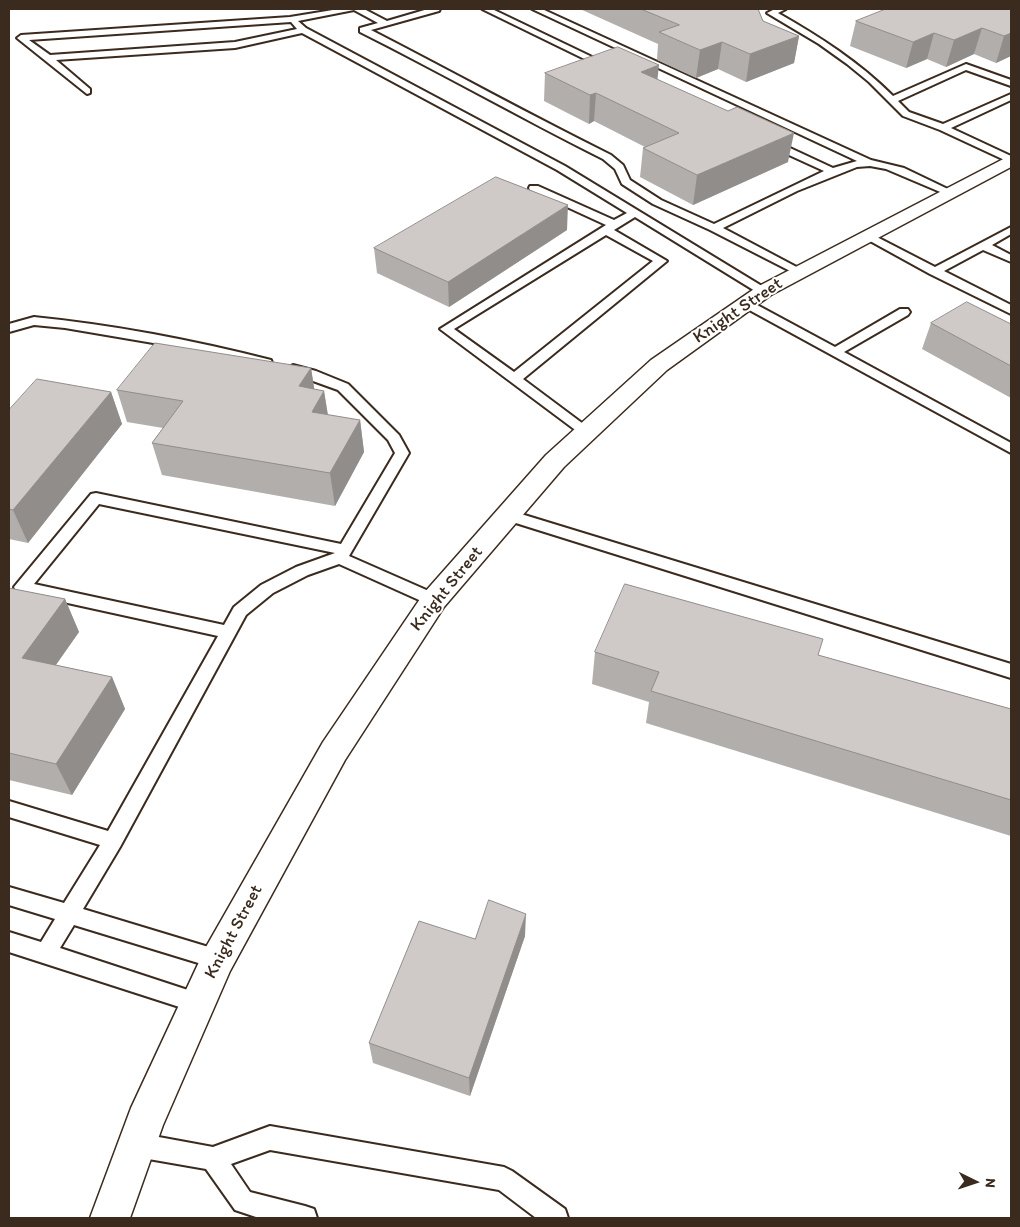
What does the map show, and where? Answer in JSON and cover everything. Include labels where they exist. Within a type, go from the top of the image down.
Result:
[{"type":"street","name":"Knight Street","points":[[110,1218],[137,1145],[218,959],[334,751],[434,600],[556,461],[659,366],[755,297],[1011,160]]},
{"type":"lane","points":[[87,91],[18,36],[290,20],[351,9]]},
{"type":"lane","points":[[358,9],[385,23]]},
{"type":"lane","points":[[436,9],[363,30],[436,67],[509,108],[607,157],[619,167],[626,182],[657,202],[714,228],[800,272]]},
{"type":"lane","points":[[486,9],[619,72]]},
{"type":"lane","points":[[536,9],[869,163],[888,167],[949,192]]},
{"type":"lane","points":[[782,9],[771,13],[829,47],[872,80],[906,114],[942,128],[1011,160]]},
{"type":"lane","points":[[290,20],[303,30],[560,168],[634,213],[835,352],[1011,449]]},
{"type":"lane","points":[[48,58],[236,45],[303,30]]},
{"type":"lane","points":[[892,100],[966,66],[1011,83]]},
{"type":"lane","points":[[942,128],[1011,97]]},
{"type":"lane","points":[[758,137],[834,172]]},
{"type":"lane","points":[[714,228],[810,181],[850,165],[869,163]]},
{"type":"lane","points":[[514,379],[661,261],[610,227],[534,188]]},
{"type":"lane","points":[[587,432],[446,328],[634,213]]},
{"type":"lane","points":[[934,272],[1011,230]]},
{"type":"lane","points":[[867,236],[1011,310]]},
{"type":"lane","points":[[982,245],[1011,258]]},
{"type":"lane","points":[[835,352],[904,312]]},
{"type":"lane","points":[[9,328],[34,321],[65,324],[213,349],[311,374],[343,387],[394,438],[402,453],[342,554],[302,571],[267,589],[240,611],[113,841],[45,954]]},
{"type":"lane","points":[[228,632],[22,587],[96,498],[342,554],[434,600]]},
{"type":"lane","points":[[508,515],[1011,671]]},
{"type":"lane","points":[[9,809],[113,841]]},
{"type":"lane","points":[[9,896],[218,959]]},
{"type":"lane","points":[[9,942],[198,1003]]},
{"type":"lane","points":[[137,1145],[213,1159],[270,1138],[504,1179],[556,1218]]},
{"type":"lane","points":[[213,1159],[243,1202],[305,1218]]},
{"type":"building","points":[[641,9],[758,9],[763,21],[799,36],[750,54],[722,42],[700,50],[659,32],[679,25]]},
{"type":"building","points":[[886,9],[1011,9],[1011,33],[1004,36],[982,28],[954,40],[934,33],[913,42],[856,21]]},
{"type":"building","points":[[618,47],[659,65],[641,72],[728,111],[737,107],[794,133],[697,175],[643,148],[679,133],[596,93],[590,95],[545,73]]},
{"type":"building","points":[[496,177],[568,205],[448,282],[374,248]]},
{"type":"building","points":[[967,302],[1011,324],[1011,366],[931,323]]},
{"type":"building","points":[[155,343],[311,368],[299,386],[324,391],[312,412],[360,420],[330,473],[152,443],[183,401],[117,390]]},
{"type":"building","points":[[37,379],[111,392],[13,510],[9,509],[9,410]]},
{"type":"building","points":[[625,584],[823,639],[818,655],[1011,709],[1011,800],[651,691],[659,672],[595,652]]},
{"type":"building","points":[[9,588],[65,599],[22,658],[112,677],[56,764],[9,753]]},
{"type":"building","points":[[489,900],[526,914],[469,1078],[369,1043],[419,921],[475,939]]}]
